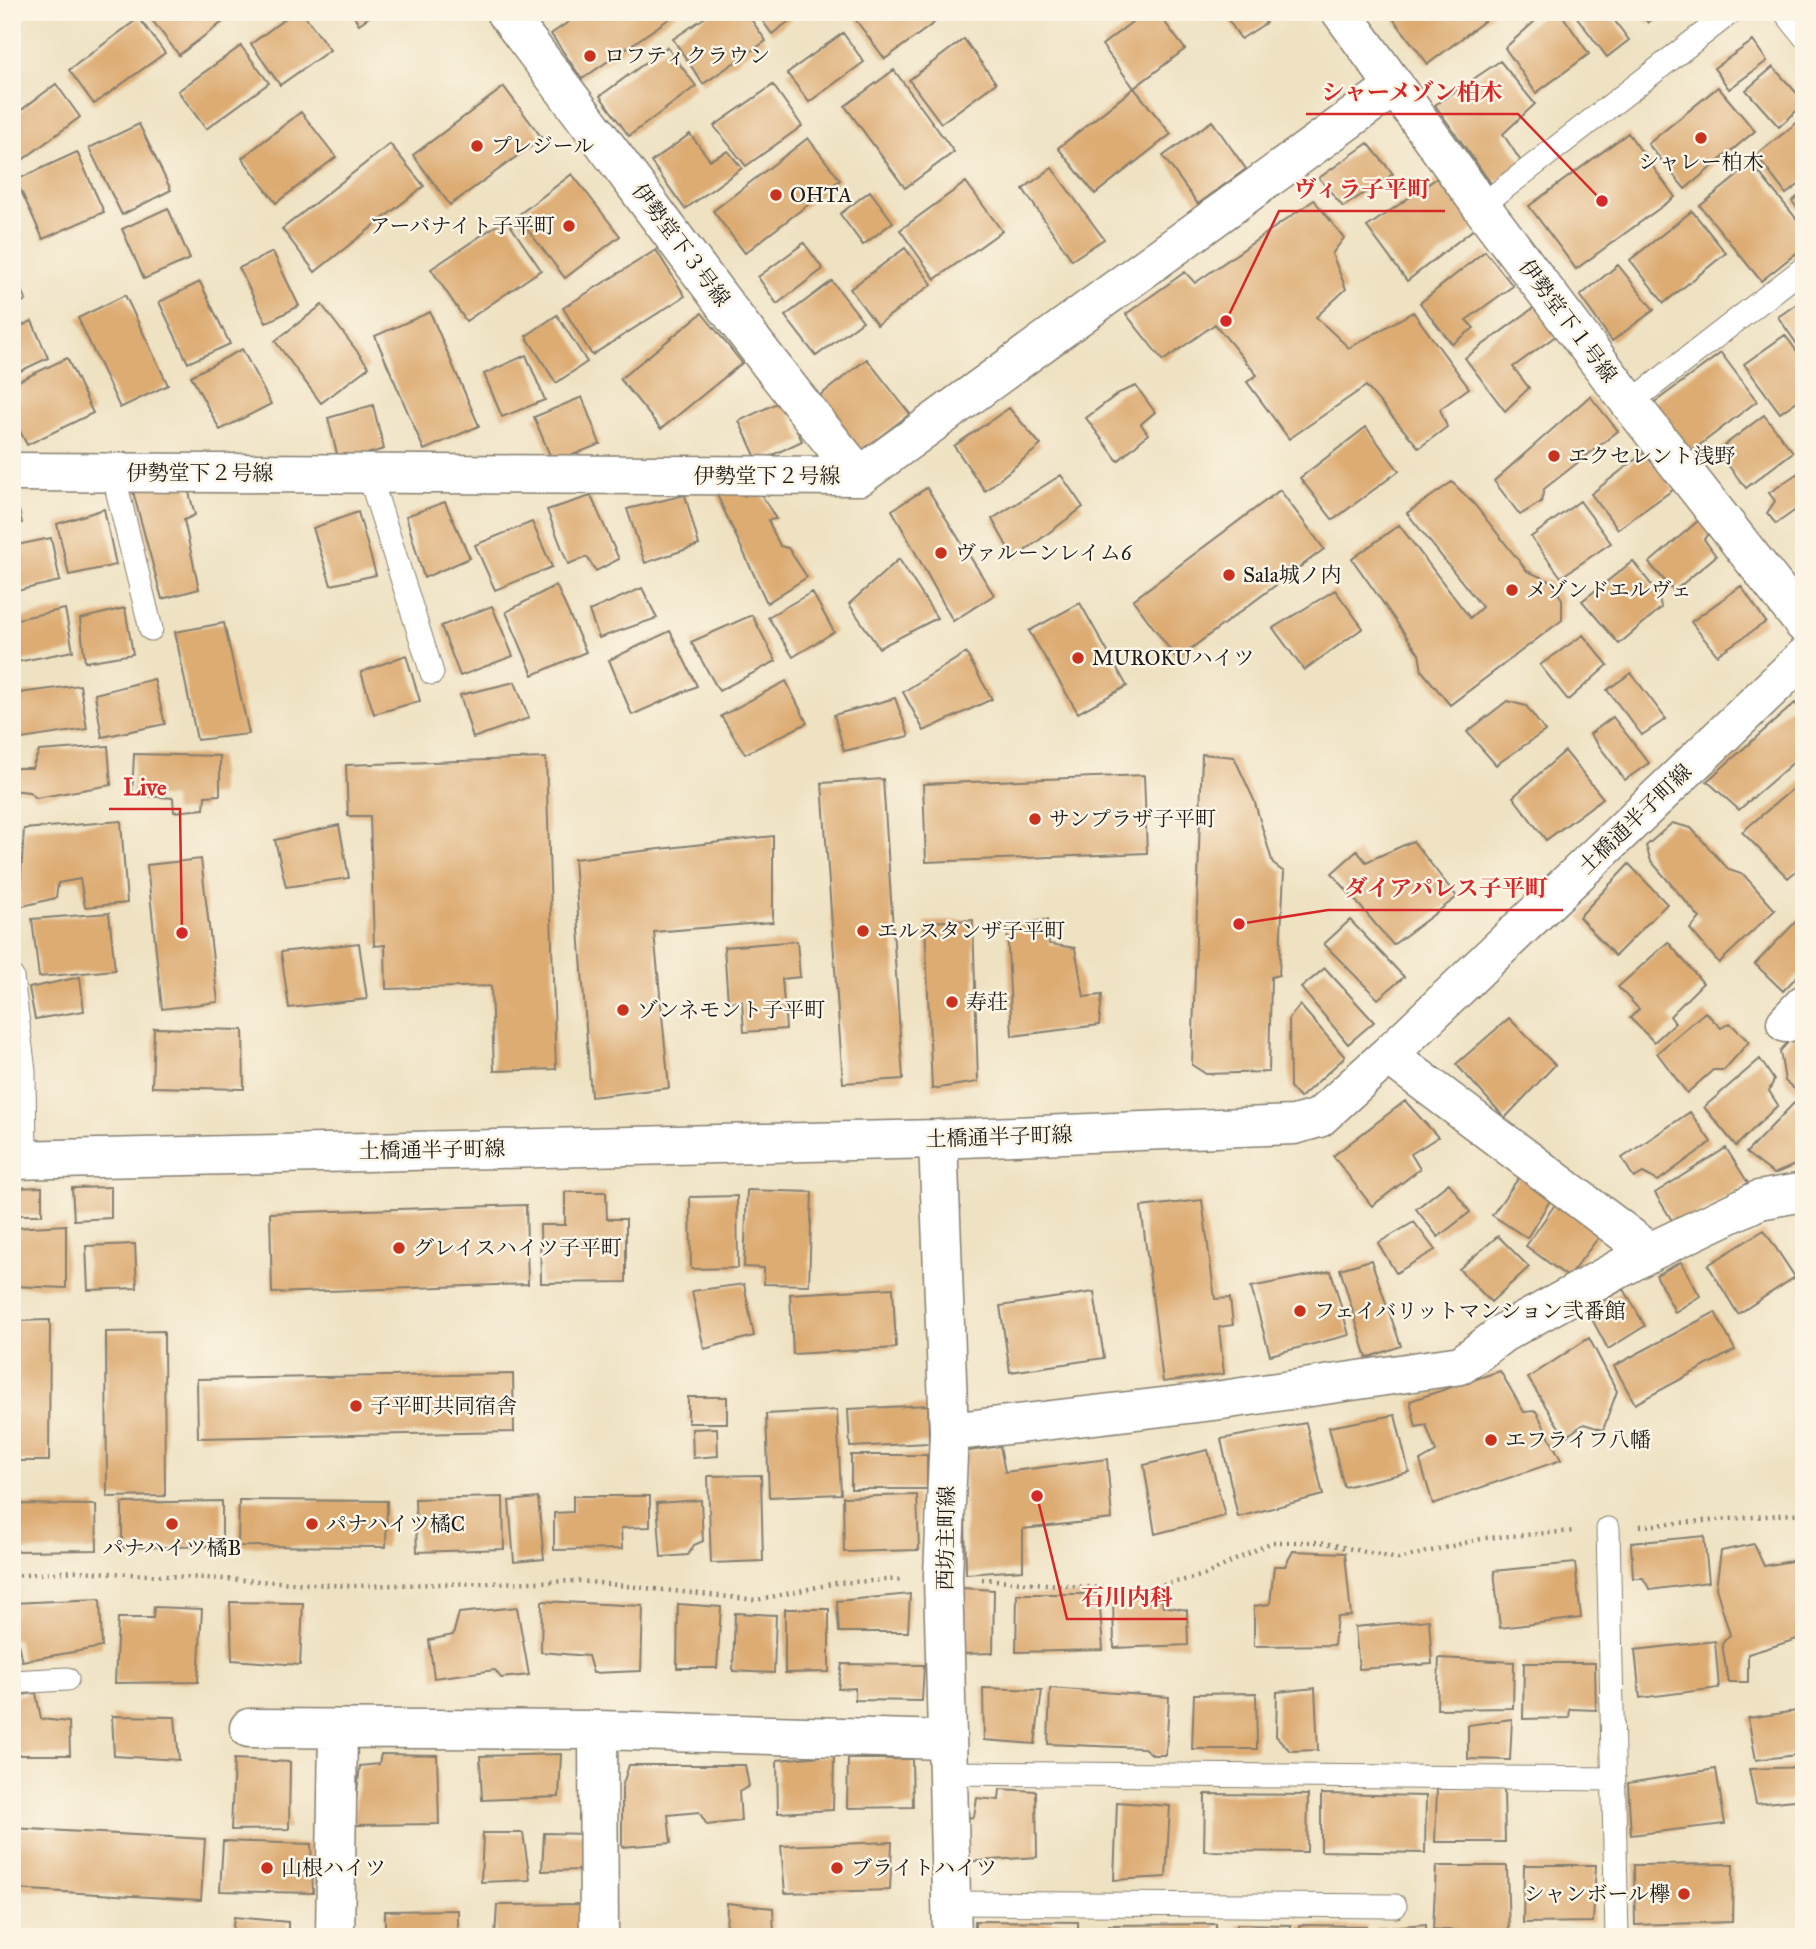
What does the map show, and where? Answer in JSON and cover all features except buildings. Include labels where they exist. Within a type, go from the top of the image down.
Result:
[{"type":"street","name":"伊勢堂下３号線","points":[[505,12],[801,404],[860,476]]},
{"type":"street","name":"伊勢堂下１号線","points":[[1341,12],[1481,206],[1630,403],[1804,624]]},
{"type":"street","name":"伊勢堂下２号線","points":[[12,472],[860,476],[1395,86]]},
{"type":"street","name":"土橋通半子町線","points":[[19,1160],[939,1139],[1294,1125],[1319,1118],[1801,663]]},
{"type":"street","points":[[1388,1055],[1650,1252]]},
{"type":"street","name":"西坊主町線","points":[[939,1139],[949,1432],[943,1576],[951,1920]]},
{"type":"street","points":[[949,1432],[1222,1400],[1461,1365],[1503,1333],[1650,1252],[1759,1200],[1804,1192]]},
{"type":"street","points":[[249,1728],[598,1730],[948,1757]]},
{"type":"street","points":[[335,1937],[338,1729]]},
{"type":"street","points":[[598,1730],[599,1937]]},
{"type":"lane","points":[[1481,206],[1731,12]]},
{"type":"lane","points":[[1785,12],[1804,36]]},
{"type":"lane","points":[[1630,403],[1804,268]]},
{"type":"lane","points":[[113,473],[151,629]]},
{"type":"lane","points":[[369,474],[432,673]]},
{"type":"lane","points":[[12,977],[23,1071],[19,1160]]},
{"type":"lane","points":[[1608,1528],[1617,1937]]},
{"type":"lane","points":[[12,1682],[66,1679]]},
{"type":"lane","points":[[948,1757],[1614,1779]]},
{"type":"lane","points":[[951,1920],[1395,1906]]},
{"type":"place","name":"ロフティクラウン","points":[[590,56]]},
{"type":"place","name":"シャレー柏木","points":[[1701,138]]},
{"type":"place","name":"プレジール","points":[[477,146]]},
{"type":"place","name":"OHTA","points":[[776,195]]},
{"type":"place","name":"シャーメゾン柏木","points":[[1602,201]]},
{"type":"place","name":"アーバナイト子平町","points":[[569,226]]},
{"type":"place","name":"ヴィラ子平町","points":[[1226,321]]},
{"type":"place","name":"エクセレント浅野","points":[[1554,456]]},
{"type":"place","name":"ヴァルーンレイム6","points":[[941,553]]},
{"type":"place","name":"Sala城ノ内","points":[[1229,575]]},
{"type":"place","name":"メゾンドエルヴェ","points":[[1512,590]]},
{"type":"place","name":"MUROKUハイツ","points":[[1078,658]]},
{"type":"place","name":"サンプラザ子平町","points":[[1035,819]]},
{"type":"place","name":"ダイアパレス子平町","points":[[1239,924]]},
{"type":"place","name":"エルスタンザ子平町","points":[[863,931]]},
{"type":"place","name":"Live","points":[[182,933]]},
{"type":"place","name":"寿荘","points":[[952,1002]]},
{"type":"place","name":"ゾンネモント子平町","points":[[623,1010]]},
{"type":"place","name":"グレイスハイツ子平町","points":[[399,1248]]},
{"type":"place","name":"フェイバリットマンション弐番館","points":[[1300,1311]]},
{"type":"place","name":"子平町共同宿舎","points":[[356,1406]]},
{"type":"place","name":"エフライフ八幡","points":[[1491,1440]]},
{"type":"place","name":"石川内科","points":[[1037,1496]]},
{"type":"place","name":"パナハイツ橘B","points":[[172,1524]]},
{"type":"place","name":"パナハイツ橘C","points":[[312,1524]]},
{"type":"place","name":"山根ハイツ","points":[[267,1868]]},
{"type":"place","name":"ブライトハイツ","points":[[837,1868]]},
{"type":"place","name":"シャンボール欅","points":[[1684,1894]]}]
